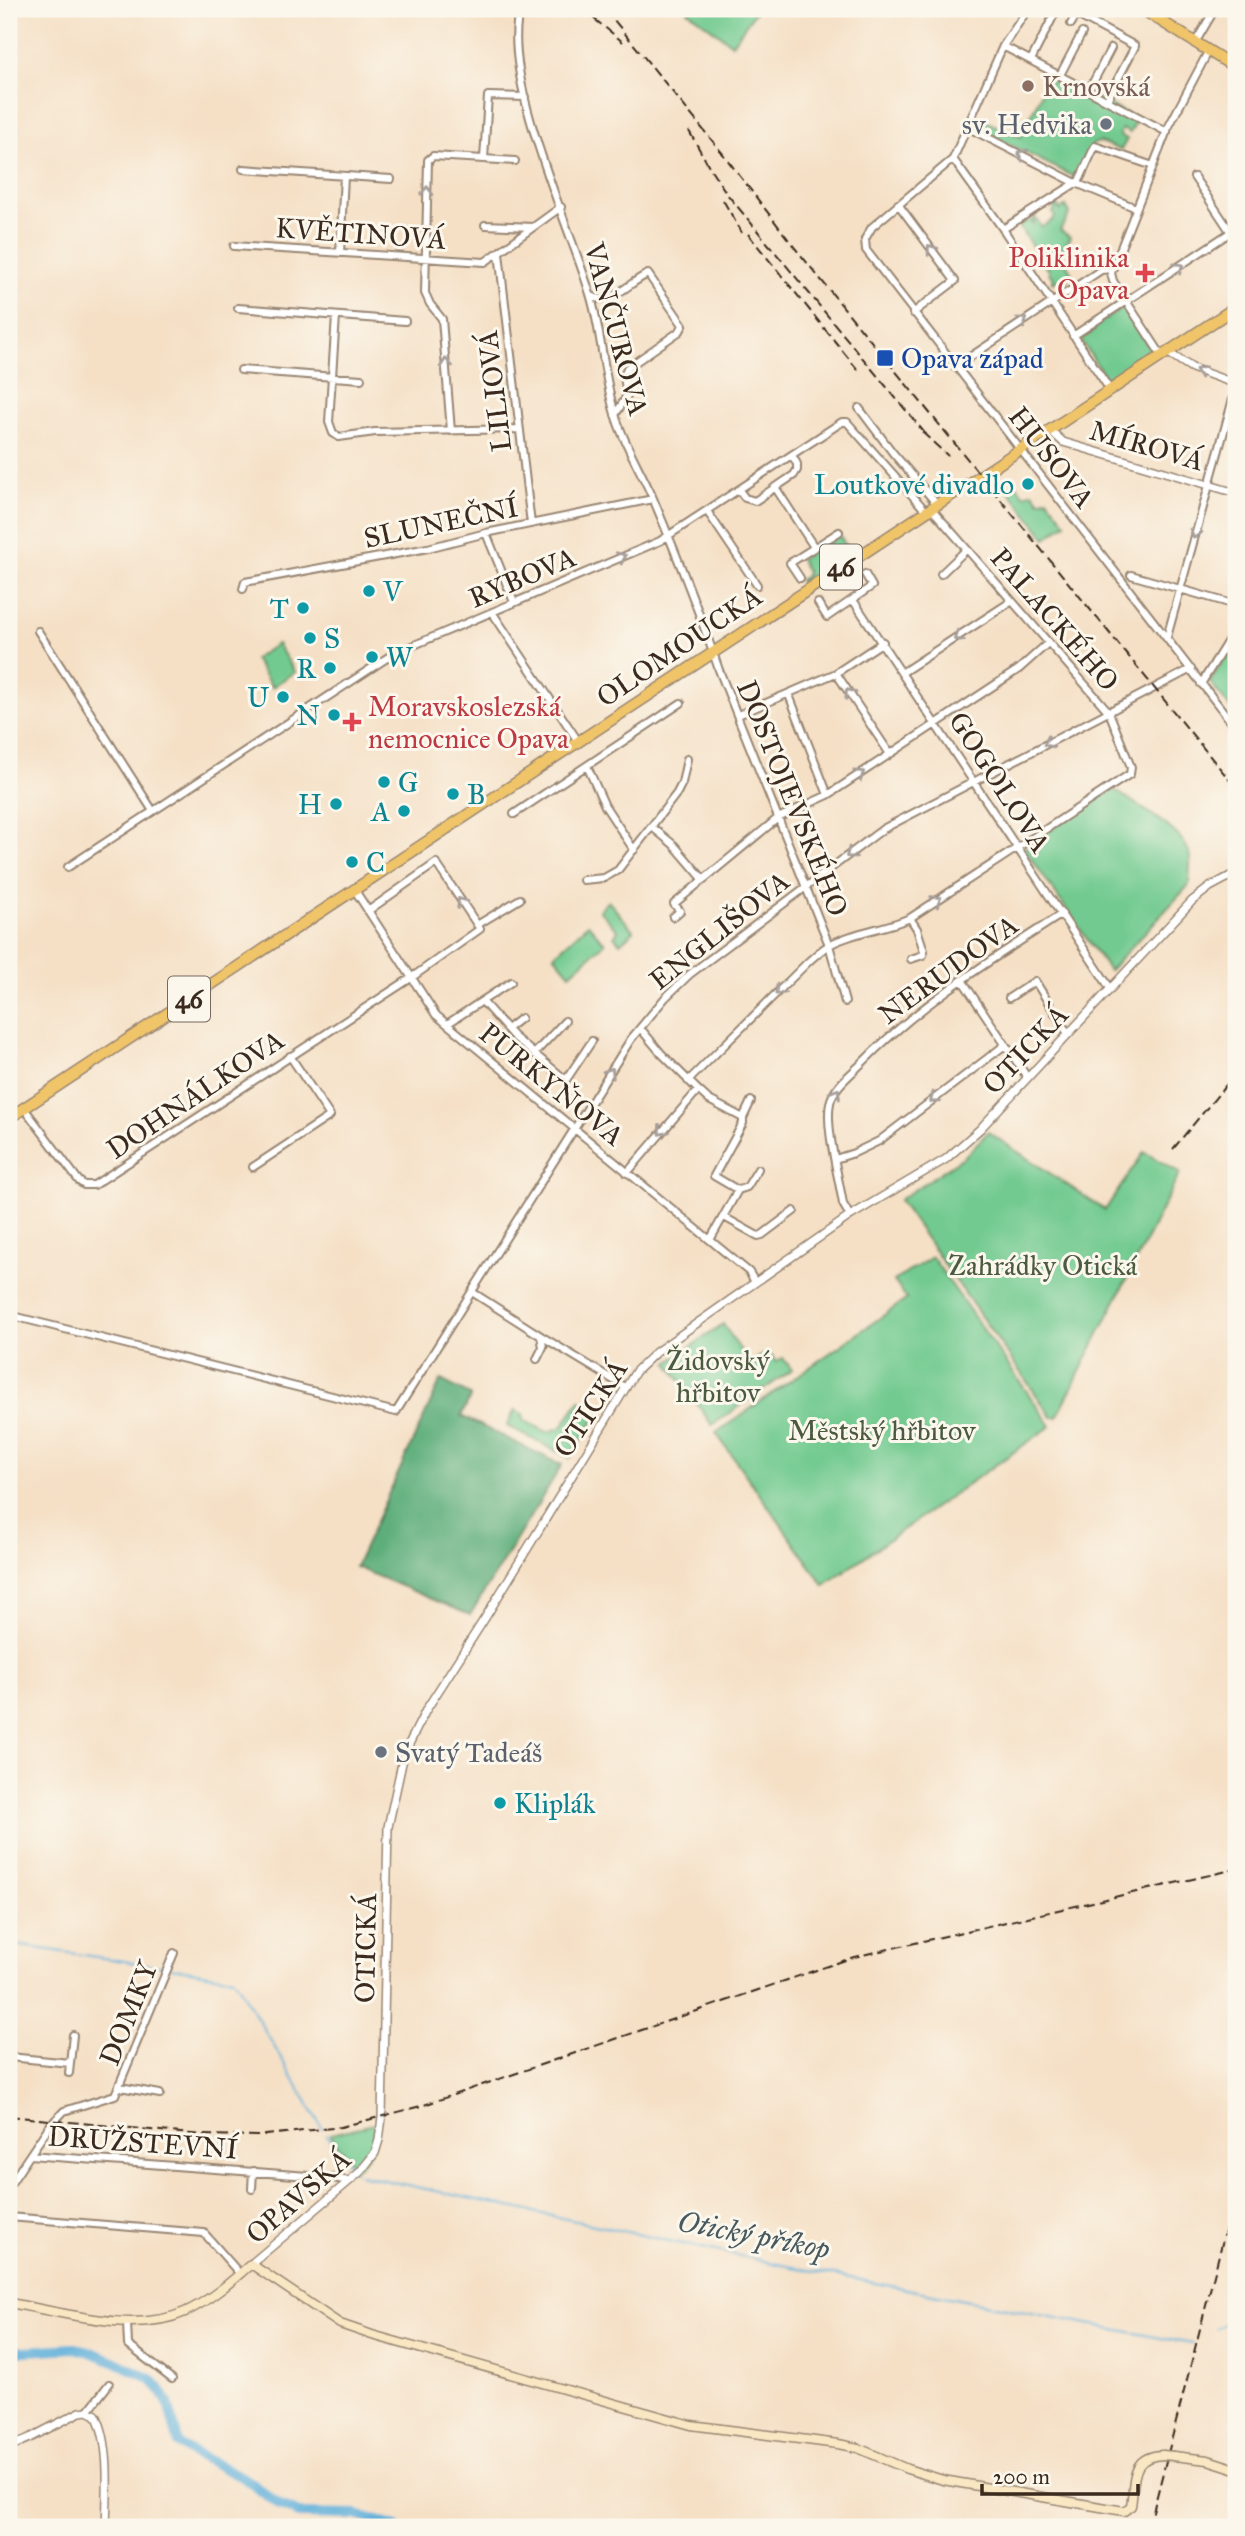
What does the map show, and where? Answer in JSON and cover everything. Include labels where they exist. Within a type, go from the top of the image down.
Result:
[{"type":"main road","points":[[1142,9],[1236,68]]},
{"type":"main road","name":"OLOMOUCKÁ","points":[[9,1118],[713,650],[1236,307]]},
{"type":"main road","points":[[9,2303],[127,2323],[153,2322],[187,2311],[251,2264],[340,2324],[372,2335],[691,2425],[848,2446],[943,2480],[1119,2511],[1128,2510],[1131,2506],[1138,2466],[1149,2456],[1208,2460],[1236,2469]]},
{"type":"street","name":"VANČUROVA","points":[[520,9],[517,18],[518,67],[530,121],[590,296],[615,415],[653,499],[713,650]]},
{"type":"street","points":[[961,290],[898,204],[953,159],[1003,46],[1028,9]]},
{"type":"street","points":[[1031,60],[1057,9]]},
{"type":"street","points":[[1066,9],[1135,46],[1107,100]]},
{"type":"street","points":[[1195,43],[1215,9]]},
{"type":"street","points":[[1071,24],[1076,15]]},
{"type":"street","points":[[1060,75],[1088,21]]},
{"type":"street","points":[[1099,38],[1104,30]]},
{"type":"street","points":[[1088,90],[1116,37]]},
{"type":"street","points":[[1003,46],[1167,132]]},
{"type":"street","points":[[1167,637],[1236,386],[1165,354],[1112,278],[1112,269],[1167,132],[1208,52]]},
{"type":"street","points":[[484,159],[488,96],[525,97]]},
{"type":"street","points":[[967,127],[1076,183],[1136,208]]},
{"type":"street","points":[[1003,229],[1076,183],[1095,146],[1153,166]]},
{"type":"street","points":[[452,431],[442,319],[425,293],[428,160],[433,156],[515,161]]},
{"type":"street","points":[[953,159],[1110,390]]},
{"type":"street","points":[[243,169],[391,179]]},
{"type":"street","points":[[340,253],[344,176]]},
{"type":"street","points":[[1194,177],[1236,240]]},
{"type":"street","name":"HUSOVA","points":[[898,204],[868,233],[865,244],[868,256],[1236,728]]},
{"type":"street","points":[[499,253],[561,207]]},
{"type":"street","points":[[485,225],[533,227]]},
{"type":"street","points":[[1073,336],[1231,232]]},
{"type":"street","name":"KVĚTINOVÁ","points":[[234,246],[485,262],[499,253]]},
{"type":"street","name":"LILIOVÁ","points":[[499,253],[531,524]]},
{"type":"street","points":[[955,367],[1101,270],[1112,269]]},
{"type":"street","points":[[590,296],[609,298],[648,274],[683,325],[680,331],[627,368],[624,376],[627,396],[615,415]]},
{"type":"street","points":[[913,313],[955,281]]},
{"type":"street","points":[[238,308],[405,321]]},
{"type":"street","points":[[336,316],[329,422],[333,433],[339,437],[376,432],[519,429]]},
{"type":"street","points":[[241,370],[361,379]]},
{"type":"street","points":[[859,408],[932,508]]},
{"type":"street","name":"RYBOVA","points":[[68,867],[393,653],[668,537],[842,422],[847,422],[932,508]]},
{"type":"street","name":"MÍROVÁ","points":[[1049,430],[1063,442],[1236,493]]},
{"type":"street","points":[[739,490],[745,498],[755,500],[775,487],[797,470],[792,455]]},
{"type":"street","points":[[775,487],[814,547]]},
{"type":"street","name":"SLUNEČNÍ","points":[[243,590],[245,582],[428,548],[486,533],[653,499]]},
{"type":"street","name":"PALACKÉHO","points":[[932,508],[1109,712],[1131,767],[1129,774],[1018,847]]},
{"type":"street","points":[[707,511],[757,585]]},
{"type":"street","points":[[800,578],[790,563],[839,532]]},
{"type":"street","points":[[486,533],[514,602]]},
{"type":"street","points":[[941,574],[967,550]]},
{"type":"street","points":[[818,603],[827,617],[873,586],[865,574]]},
{"type":"street","points":[[1132,575],[1236,605]]},
{"type":"street","name":"GOGOLOVA","points":[[853,600],[1110,988]]},
{"type":"street","points":[[903,672],[1012,601]]},
{"type":"street","points":[[492,612],[578,741]]},
{"type":"street","points":[[1201,684],[1236,628]]},
{"type":"street","points":[[38,631],[153,811]]},
{"type":"street","points":[[738,715],[836,673],[883,642]]},
{"type":"street","points":[[673,917],[680,911],[674,904],[779,818],[828,795],[1019,669],[1048,643]]},
{"type":"street","name":"DOSTOJEVSKÉHO","points":[[713,650],[829,945],[845,1002]]},
{"type":"street","name":"ENGLIŠOVA","points":[[9,1315],[396,1412],[640,1028],[690,974],[883,829],[1191,670]]},
{"type":"street","points":[[836,673],[890,754]]},
{"type":"street","points":[[789,695],[828,795]]},
{"type":"street","points":[[514,814],[681,702]]},
{"type":"street","points":[[583,880],[610,876],[634,850],[677,793],[687,759]]},
{"type":"street","points":[[587,766],[605,806],[634,850]]},
{"type":"street","points":[[652,827],[674,845],[704,880]]},
{"type":"street","points":[[688,1081],[809,961],[829,945],[911,918],[1018,847]]},
{"type":"street","points":[[368,911],[436,863],[480,929],[411,978]]},
{"type":"street","name":"OTICKÁ","points":[[382,2118],[388,1827],[404,1754],[426,1710],[625,1387],[649,1357],[850,1216],[953,1153],[980,1129],[1197,896],[1236,873]]},
{"type":"street","name":"PURKYŇOVA","points":[[354,889],[436,1014],[749,1272],[755,1282]]},
{"type":"street","points":[[477,925],[520,899]]},
{"type":"street","name":"NERUDOVA","points":[[850,1216],[843,1204],[830,1122],[830,1101],[840,1085],[885,1040],[933,1000],[1062,914]]},
{"type":"street","points":[[911,918],[924,951],[923,955],[911,959]]},
{"type":"street","name":"DOHNÁLKOVA","points":[[24,1108],[79,1181],[91,1186],[411,978]]},
{"type":"street","points":[[962,980],[1027,1077]]},
{"type":"street","points":[[1009,998],[1035,981],[1068,1034]]},
{"type":"street","points":[[447,1024],[511,982]]},
{"type":"street","points":[[482,1001],[507,1029],[566,1080],[592,1041]]},
{"type":"street","points":[[507,1029],[521,1018]]},
{"type":"street","points":[[534,1054],[565,1021]]},
{"type":"street","points":[[640,1028],[709,1100],[743,1118]]},
{"type":"street","points":[[835,1159],[854,1153],[886,1136],[1005,1045]]},
{"type":"street","points":[[253,1167],[330,1116],[290,1056]]},
{"type":"street","points":[[627,1173],[698,1090]]},
{"type":"street","points":[[738,1190],[714,1176],[743,1123],[751,1101]]},
{"type":"street","points":[[710,1240],[738,1190],[747,1187],[758,1169]]},
{"type":"street","points":[[724,1217],[758,1236],[794,1211]]},
{"type":"street","points":[[472,1292],[625,1387]]},
{"type":"street","points":[[537,1359],[543,1347],[541,1336]]},
{"type":"street","name":"DOMKY","points":[[30,2155],[64,2111],[115,2095],[174,1953]]},
{"type":"street","points":[[69,2073],[73,2035]]},
{"type":"street","points":[[9,2057],[70,2063]]},
{"type":"street","name":"DOMKY","points":[[120,2087],[160,2094]]},
{"type":"street","name":"OPAVSKÁ","points":[[251,2264],[354,2177],[374,2153],[382,2118]]},
{"type":"street","points":[[9,2186],[30,2155]]},
{"type":"street","name":"DRUŽSTEVNÍ","points":[[30,2155],[334,2178],[354,2177]]},
{"type":"street","name":"DRUŽSTEVNÍ","points":[[252,2189],[253,2171]]},
{"type":"street","points":[[9,2217],[204,2234],[240,2274]]},
{"type":"street","points":[[127,2323],[128,2345],[172,2379]]},
{"type":"street","points":[[88,2411],[109,2384]]},
{"type":"street","points":[[9,2447],[80,2412],[88,2411],[97,2418],[103,2440],[107,2476],[108,2527]]},
{"type":"green space","points":[[757,9],[732,44],[688,11]]},
{"type":"green space","points":[[1060,79],[1137,119],[1130,133],[1122,129],[1119,135],[1127,139],[1121,150],[1100,142],[1093,144],[1078,179],[975,127],[978,118],[1021,137],[1046,83]]},
{"type":"green space","points":[[1055,202],[1060,210],[1066,206],[1070,213],[1060,230],[1070,237],[1061,253],[1072,274],[1066,279],[1068,282],[1065,286],[1061,278],[1053,283],[1053,276],[1019,226],[1029,219],[1033,224],[1034,216],[1042,227],[1053,220],[1055,208],[1051,205]]},
{"type":"green space","points":[[1124,307],[1152,351],[1151,355],[1109,383],[1079,337]]},
{"type":"green space","points":[[1016,484],[1024,495],[1033,492],[1040,501],[1047,498],[1066,523],[1046,538],[1008,490]]},
{"type":"green space","points":[[838,533],[849,551],[801,582],[799,580],[805,577],[807,572],[800,559]]},
{"type":"green space","points":[[1236,639],[1236,715],[1210,682]]},
{"type":"green space","points":[[277,644],[295,672],[272,687],[254,659]]},
{"type":"green space","points":[[1115,790],[1154,816],[1181,839],[1188,850],[1190,865],[1189,885],[1109,971],[1024,848],[1102,795]]},
{"type":"green space","points":[[608,901],[634,931],[620,943],[614,936],[618,931],[599,910]]},
{"type":"green space","points":[[588,924],[605,943],[570,974],[554,955]]},
{"type":"green space","name":"Zahrádky Otická","points":[[988,1132],[1105,1210],[1144,1152],[1180,1173],[1057,1417],[1052,1417],[899,1200],[965,1156]]},
{"type":"green space","name":"Městský hřbitov","points":[[932,1257],[1051,1426],[824,1585],[716,1433],[907,1299],[894,1281]]},
{"type":"green space","name":"Židovský hřbitov","points":[[723,1324],[749,1363],[768,1352],[776,1362],[783,1358],[792,1370],[712,1425],[668,1363]]},
{"type":"green space","points":[[441,1380],[470,1395],[461,1416],[562,1465],[470,1615],[355,1567]]},
{"type":"green space","points":[[580,1400],[599,1413],[570,1458],[507,1426],[515,1410],[524,1415],[523,1420],[547,1432],[561,1428]]},
{"type":"green space","points":[[373,2124],[375,2132],[371,2150],[356,2168],[330,2134]]},
{"type":"waterway","name":"Otický příkop","points":[[9,1944],[164,1967]]},
{"type":"waterway","name":"Otický příkop","points":[[171,1968],[234,1978],[322,2128]]},
{"type":"waterway","name":"Otický příkop","points":[[326,2134],[355,2172]]},
{"type":"waterway","name":"Otický příkop","points":[[360,2175],[777,2264],[1192,2344]]},
{"type":"waterway","name":"Otický příkop","points":[[1216,2329],[1236,2316]]},
{"type":"waterway","points":[[9,2352],[74,2348],[114,2361],[151,2379],[160,2389],[168,2403],[179,2444],[244,2478],[281,2506],[299,2514],[357,2515],[397,2527]]},
{"type":"railway","points":[[582,9],[623,42]]},
{"type":"railway","points":[[605,9],[723,154],[795,248],[1236,788]]},
{"type":"railway","points":[[689,131],[727,194],[928,437]]},
{"type":"railway","points":[[723,200],[742,233]]},
{"type":"railway","points":[[748,234],[858,370]]},
{"type":"railway","points":[[922,432],[948,456]]},
{"type":"railway","points":[[1173,1149],[1236,1073]]},
{"type":"railway","points":[[9,2116],[202,2135],[257,2136],[341,2127],[421,2106],[854,1957],[1236,1869]]},
{"type":"railway","points":[[1149,2527],[1236,2189]]},
{"type":"place","name":"Krnovská","points":[[1028,86]]},
{"type":"place","name":"sv. Hedvika","points":[[1106,124]]},
{"type":"place","name":"Poliklinika Opava","points":[[1145,273]]},
{"type":"place","name":"Opava západ","points":[[885,358]]},
{"type":"place","name":"Loutkové divadlo","points":[[1028,484]]},
{"type":"place","name":"V","points":[[369,591]]},
{"type":"place","name":"T","points":[[303,608]]},
{"type":"place","name":"S","points":[[310,638]]},
{"type":"place","name":"W","points":[[372,657]]},
{"type":"place","name":"R","points":[[330,668]]},
{"type":"place","name":"U","points":[[283,697]]},
{"type":"place","name":"N","points":[[334,715]]},
{"type":"place","name":"Moravskoslezská nemocnice Opava","points":[[352,722]]},
{"type":"place","name":"G","points":[[384,782]]},
{"type":"place","name":"B","points":[[453,794]]},
{"type":"place","name":"H","points":[[336,804]]},
{"type":"place","name":"A","points":[[404,811]]},
{"type":"place","name":"C","points":[[352,862]]},
{"type":"place","name":"Svatý Tadeáš","points":[[381,1752]]},
{"type":"place","name":"Kliplák","points":[[500,1803]]}]
